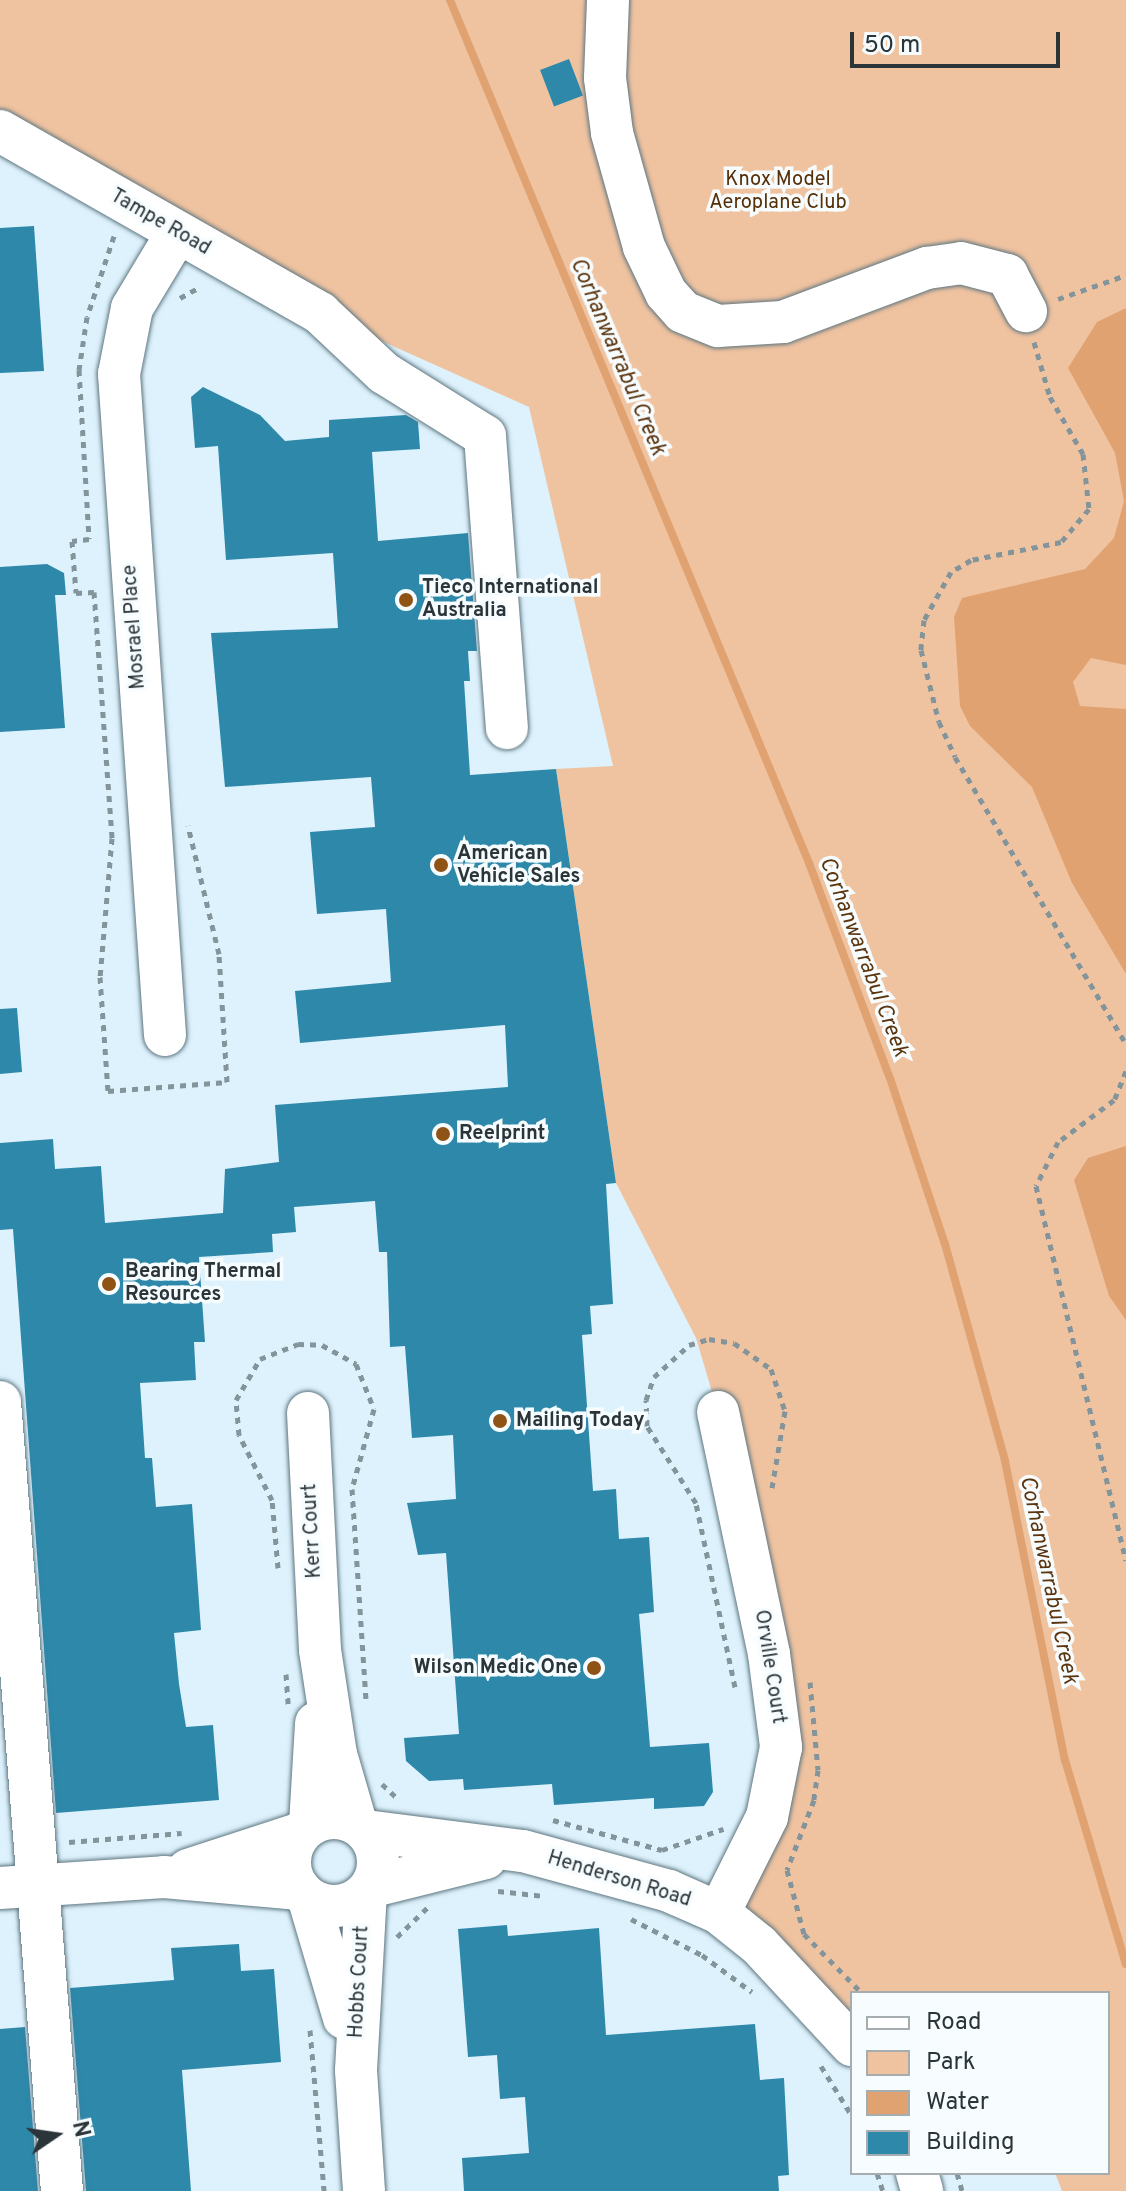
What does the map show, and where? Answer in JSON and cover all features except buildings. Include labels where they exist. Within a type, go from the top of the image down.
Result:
[{"type":"street","points":[[608,0],[605,78],[612,133],[644,247],[666,293],[683,312],[718,326],[783,322],[927,268],[961,263],[1007,275],[1026,311]]},
{"type":"street","name":"Tampe Road","points":[[0,131],[320,313],[384,373],[485,436],[507,728]]},
{"type":"street","name":"Mosrael Place","points":[[165,1035],[119,374],[132,308],[177,233]]},
{"type":"street","points":[[0,1402],[35,1845],[19,1887],[62,2191]]},
{"type":"street","name":"Orville Court","points":[[718,1412],[769,1654],[781,1747],[767,1817],[719,1913]]},
{"type":"street","name":"Kerr Court","points":[[308,1413],[320,1650],[336,1754],[361,1827]]},
{"type":"street","name":"Kerr Court","points":[[304,1829],[320,1650]]},
{"type":"street","points":[[19,1887],[164,1877],[304,1894],[336,1906],[370,1890],[378,1865],[361,1827],[331,1817],[164,1877]]},
{"type":"street","name":"Henderson Road","points":[[361,1827],[523,1851],[646,1883],[719,1913],[794,1978],[834,2052]]},
{"type":"street","points":[[304,1829],[290,1863],[304,1894]]},
{"type":"street","name":"Henderson Road","points":[[370,1890],[523,1851]]},
{"type":"street","name":"Hobbs Court","points":[[364,2191],[356,2070],[370,1890]]},
{"type":"street","name":"Hobbs Court","points":[[304,1894],[356,2070]]},
{"type":"path","points":[[117,239],[83,341],[79,390],[89,539],[72,541],[76,593],[94,592],[113,850],[100,961],[108,1091],[227,1082],[219,954],[187,810]]},
{"type":"path","points":[[1126,275],[1026,311],[1050,397],[1083,454],[1089,509],[1061,542],[971,560],[951,572],[928,608],[921,650],[939,722],[955,757],[1126,1044]]},
{"type":"path","points":[[173,310],[196,284]]},
{"type":"path","points":[[1126,1071],[1114,1100],[1058,1142],[1036,1186],[1126,1560]]},
{"type":"path","points":[[35,1845],[190,1833]]},
{"type":"path","points":[[797,1849],[787,1870],[804,1934],[860,1991]]},
{"type":"path","points":[[483,1891],[556,1898]]},
{"type":"path","points":[[392,1942],[434,1901]]},
{"type":"path","points":[[626,1917],[702,1955],[759,1998]]},
{"type":"path","points":[[309,2017],[324,2191]]},
{"type":"path","points":[[834,2052],[850,2109]]},
{"type":"green space","name":"Knox Model Aeroplane Club","points":[[0,0],[1126,0],[1126,2191],[1062,2191],[1056,2175],[1110,2175],[1110,1991],[850,1991],[850,2043],[719,1913],[777,1784],[718,1412],[696,1338],[616,1183],[556,769],[613,766],[529,407],[319,313],[0,131]]},
{"type":"water","points":[[1126,308],[1126,665],[1091,658],[1073,682],[1080,706],[1126,709],[1126,974],[1072,883],[1032,787],[970,726],[960,706],[954,617],[962,598],[1085,569],[1114,538],[1124,501],[1115,453],[1068,368],[1097,322]]},
{"type":"water","points":[[1126,1146],[1126,1320],[1109,1296],[1074,1180],[1088,1158]]},
{"type":"waterway","name":"Corhanwarrabul Creek","points":[[450,0],[809,863],[890,1078],[945,1244],[1005,1461],[1065,1760],[1126,1964]]},
{"type":"place","name":"Tieco International Australia","points":[[406,600]]},
{"type":"place","name":"American Vehicle Sales","points":[[441,865]]},
{"type":"place","name":"Reelprint","points":[[443,1134]]},
{"type":"place","name":"Bearing Thermal Resources","points":[[109,1284]]},
{"type":"place","name":"Mailing Today","points":[[500,1421]]},
{"type":"place","name":"Wilson Medic One","points":[[594,1668]]}]
